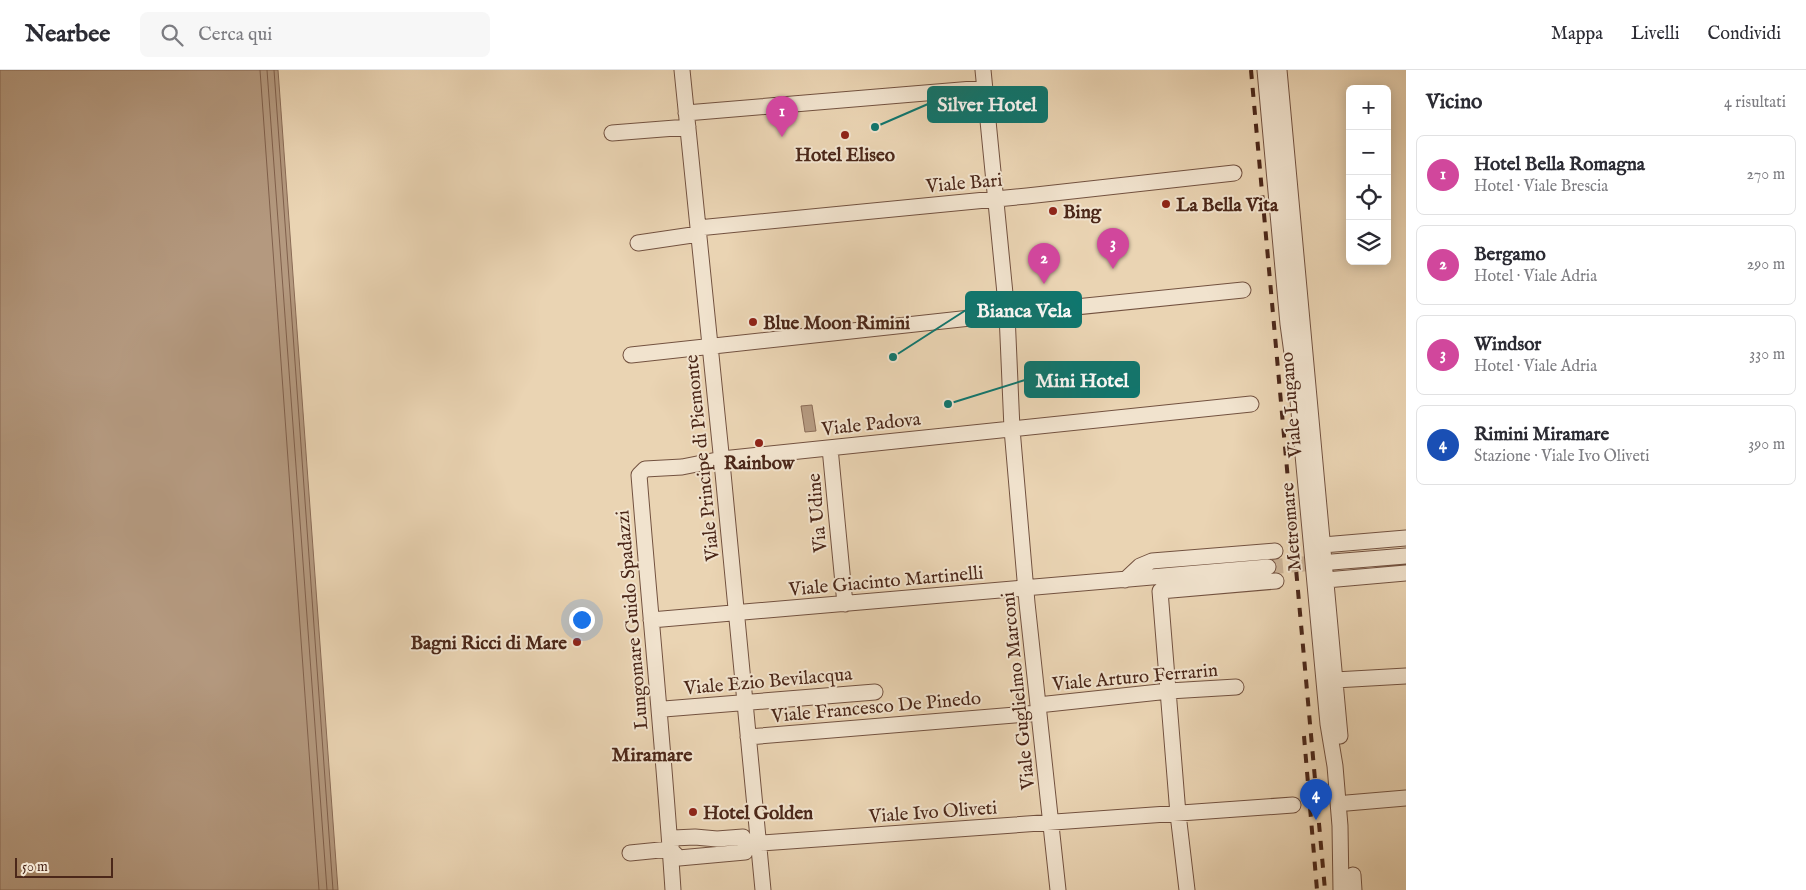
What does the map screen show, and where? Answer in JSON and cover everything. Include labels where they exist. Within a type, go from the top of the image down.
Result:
[{"type":"street","name":"Viale Principe di Piemonte","points":[[682,70],[722,459],[748,737],[753,843],[763,890]]},
{"type":"street","name":"Viale Guglielmo Marconi","points":[[983,70],[994,199],[1007,314],[1012,429],[1026,588],[1058,890]]},
{"type":"street","name":"Metromare","points":[[1265,70],[1328,724],[1335,766],[1340,826],[1341,890]]},
{"type":"street","name":"Viale Lugano","points":[[1279,70],[1340,736]]},
{"type":"street","points":[[612,134],[687,120],[985,88]]},
{"type":"street","name":"Viale Bari","points":[[638,243],[698,231],[1234,173]]},
{"type":"street","points":[[631,355],[1243,290]]},
{"type":"street","name":"Viale Padova","points":[[645,469],[682,466],[722,459],[1251,404]]},
{"type":"street","name":"Via Udine","points":[[830,448],[844,604]]},
{"type":"street","name":"Lungomare Guido Spadazzi","points":[[645,469],[639,475],[668,805],[673,890]]},
{"type":"street","points":[[1323,545],[1406,538]]},
{"type":"street","points":[[1126,580],[1140,566],[1152,561],[1275,551]]},
{"type":"street","points":[[1332,562],[1406,556]]},
{"type":"street","name":"Viale Giacinto Martinelli","points":[[651,620],[1268,567]]},
{"type":"street","points":[[1326,580],[1406,573]]},
{"type":"street","points":[[1187,890],[1178,814],[1160,591],[1276,581]]},
{"type":"street","points":[[1335,680],[1406,676]]},
{"type":"street","name":"Viale Arturo Ferrarin","points":[[1038,709],[1169,691],[1236,687]]},
{"type":"street","name":"Viale Ezio Bevilacqua","points":[[664,709],[875,692]]},
{"type":"street","name":"Viale Francesco De Pinedo","points":[[748,737],[1038,709]]},
{"type":"street","points":[[1347,803],[1406,798]]},
{"type":"street","name":"Viale Ivo Oliveti","points":[[670,849],[673,838],[695,836],[724,838],[743,836],[753,843],[1292,805]]},
{"type":"street","points":[[724,838],[716,847],[726,854]]},
{"type":"street","points":[[630,853],[670,849],[679,858],[745,852],[753,843]]},
{"type":"street","points":[[1353,874],[1354,890]]},
{"type":"water","points":[[0,70],[278,70],[338,890],[0,890]]},
{"type":"water","points":[[812,405],[816,431],[805,432],[801,406]]},
{"type":"tunnel","points":[[1268,567],[1326,562]]},
{"type":"railway","points":[[1251,70],[1325,890]]},
{"type":"railway","points":[[1304,736],[1317,890]]},
{"type":"place","name":"Silver Hotel","points":[[875,127]]},
{"type":"place","name":"Hotel Eliseo","points":[[845,135]]},
{"type":"place","name":"Hotel Bella Romagna","points":[[782,137]]},
{"type":"place","name":"La Bella Vita","points":[[1166,204]]},
{"type":"place","name":"Bing","points":[[1053,211]]},
{"type":"place","name":"Windsor","points":[[1113,269]]},
{"type":"place","name":"Bergamo","points":[[1044,284]]},
{"type":"place","name":"Blue Moon Rimini","points":[[753,322]]},
{"type":"place","name":"Bianca Vela","points":[[893,357]]},
{"type":"place","name":"Mini Hotel","points":[[948,404]]},
{"type":"place","name":"Rainbow","points":[[759,443]]},
{"type":"place","name":"Bagni Ricci di Mare","points":[[577,642]]},
{"type":"place","name":"Hotel Golden","points":[[693,812]]},
{"type":"place","name":"Rimini Miramare","points":[[1316,820]]},
{"type":"district","name":"Miramare","points":[[652,754]]}]
